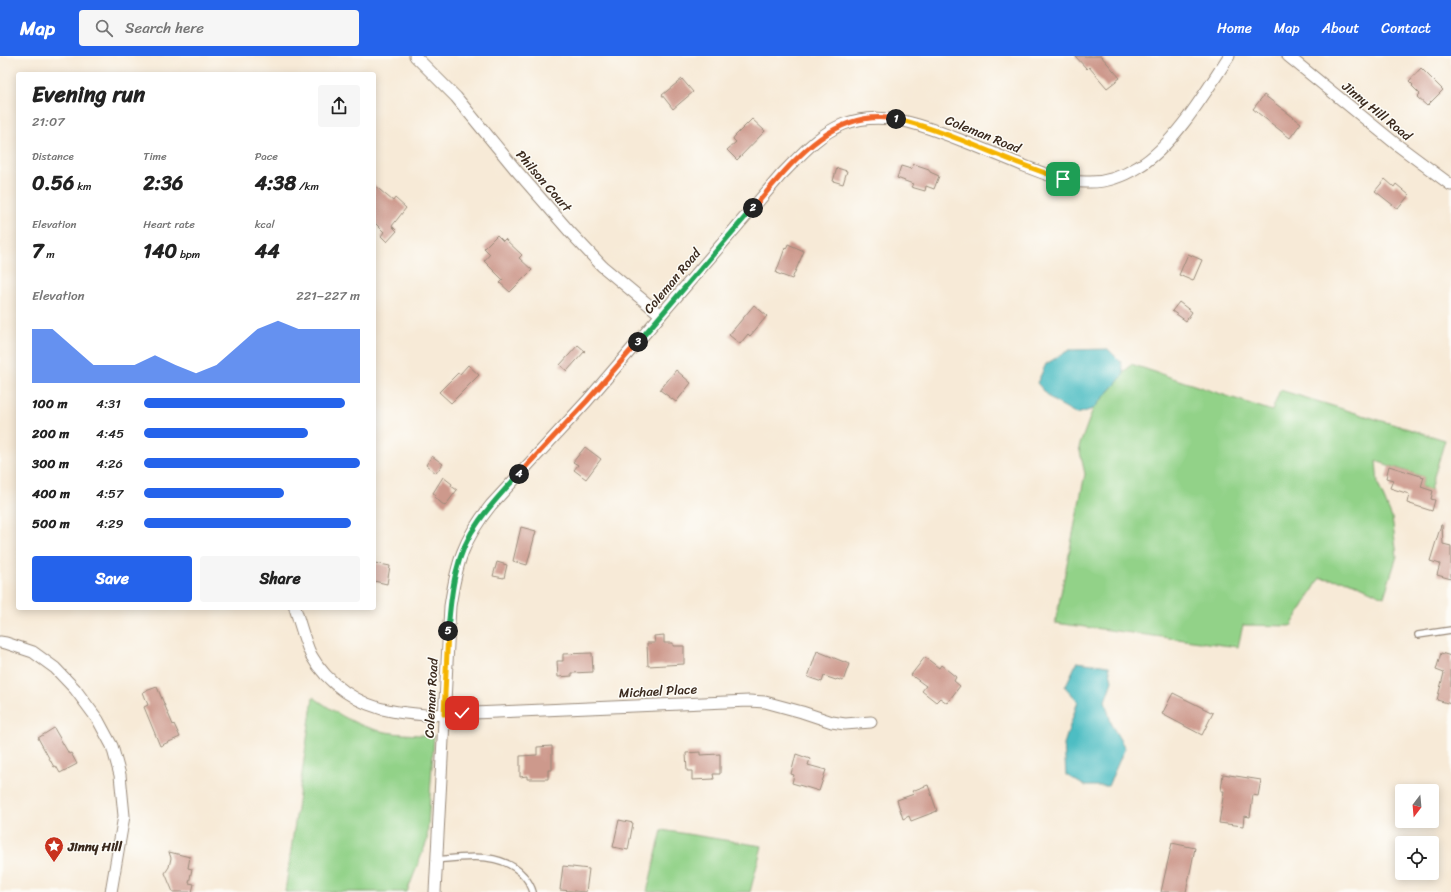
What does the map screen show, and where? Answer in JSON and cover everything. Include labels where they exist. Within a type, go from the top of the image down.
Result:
[{"type":"street","name":"Philson Court","points":[[415,56],[456,97],[516,170],[602,266],[661,315]]},
{"type":"street","name":"Coleman Road","points":[[434,892],[450,606],[457,568],[469,536],[491,505],[587,401],[781,175],[808,148],[842,125],[873,118],[892,118],[909,121],[947,134],[1039,172],[1063,179],[1086,182],[1108,180],[1121,176],[1138,167],[1154,155],[1167,142],[1204,94],[1229,56]]},
{"type":"street","name":"Jinny Hill Road","points":[[1288,56],[1390,139],[1451,184]]},
{"type":"street","name":"Michael Place","points":[[296,610],[311,654],[322,672],[341,689],[364,703],[391,711],[426,715],[748,701],[765,702],[832,722],[845,724],[872,722]]},
{"type":"street","points":[[0,642],[33,652],[55,668],[75,689],[98,720],[112,746],[120,775],[124,816],[111,892]]},
{"type":"lane","points":[[1418,635],[1451,630]]},
{"type":"lane","points":[[435,860],[468,857],[483,857],[496,860],[510,865],[520,872],[531,885],[533,892]]},
{"type":"green space","points":[[1131,364],[1272,411],[1280,390],[1445,440],[1429,493],[1424,491],[1425,488],[1421,487],[1424,477],[1376,461],[1378,484],[1392,518],[1397,556],[1384,597],[1349,581],[1320,578],[1291,626],[1243,625],[1238,647],[1055,623],[1085,474],[1079,447],[1093,409],[1115,385]]},
{"type":"green space","points":[[313,697],[342,716],[380,731],[434,736],[427,841],[407,892],[285,892]]},
{"type":"green space","points":[[662,830],[762,846],[750,892],[647,892]]},
{"type":"water","points":[[1108,349],[1121,362],[1124,374],[1093,409],[1077,414],[1052,400],[1037,383],[1046,364],[1069,350]]},
{"type":"water","points":[[1077,662],[1109,666],[1112,681],[1105,701],[1112,726],[1125,748],[1108,786],[1085,786],[1066,775],[1064,744],[1078,701],[1065,687]]},
{"type":"building","points":[[1075,56],[1101,56],[1120,78],[1107,88],[1089,67],[1087,69]]},
{"type":"building","points":[[1421,68],[1443,90],[1427,106],[1417,97],[1420,94],[1409,81]]},
{"type":"building","points":[[682,79],[693,92],[673,109],[662,95]]},
{"type":"building","points":[[1264,95],[1301,123],[1290,138],[1253,109]]},
{"type":"building","points":[[752,119],[765,131],[737,160],[727,150],[736,142],[733,139],[734,137]]},
{"type":"building","points":[[914,164],[929,169],[930,172],[939,176],[934,189],[926,186],[925,191],[911,187],[913,184],[897,178],[901,166],[911,169]]},
{"type":"building","points":[[837,168],[847,171],[843,184],[833,181]]},
{"type":"building","points":[[1385,179],[1394,187],[1396,184],[1409,195],[1398,209],[1375,191]]},
{"type":"building","points":[[376,187],[393,201],[395,198],[406,208],[392,226],[397,231],[387,242],[381,236],[384,232],[376,224]]},
{"type":"building","points":[[497,235],[503,241],[505,239],[522,255],[519,258],[532,270],[510,292],[500,283],[503,280],[484,261],[490,254],[484,248]]},
{"type":"building","points":[[788,244],[804,251],[792,279],[776,273],[785,248],[786,249]]},
{"type":"building","points":[[1188,254],[1202,260],[1193,281],[1179,275]]},
{"type":"building","points":[[1179,302],[1192,312],[1186,321],[1172,311]]},
{"type":"building","points":[[754,305],[767,316],[750,336],[748,334],[740,344],[729,335]]},
{"type":"building","points":[[578,345],[585,351],[567,371],[560,365]]},
{"type":"building","points":[[468,365],[479,375],[451,403],[439,392]]},
{"type":"building","points":[[676,370],[691,383],[676,402],[660,390]]},
{"type":"building","points":[[585,447],[601,459],[586,479],[574,470],[578,465],[573,462]]},
{"type":"building","points":[[432,456],[443,464],[436,473],[426,465]]},
{"type":"building","points":[[1389,466],[1424,477],[1421,487],[1433,491],[1431,499],[1435,500],[1432,511],[1407,503],[1409,494],[1390,488],[1393,480],[1386,478]]},
{"type":"building","points":[[443,477],[457,490],[445,506],[434,497],[436,495],[433,493]]},
{"type":"building","points":[[1441,525],[1443,544],[1451,546],[1451,579],[1437,575],[1440,564],[1430,561]]},
{"type":"building","points":[[521,527],[536,531],[527,565],[513,561]]},
{"type":"building","points":[[497,562],[507,565],[504,578],[493,576]]},
{"type":"building","points":[[376,563],[390,566],[387,584],[376,581]]},
{"type":"building","points":[[664,635],[664,643],[673,643],[673,646],[684,646],[684,664],[648,666],[647,643],[655,643],[654,636]]},
{"type":"building","points":[[817,651],[849,664],[843,681],[824,676],[822,682],[808,677]]},
{"type":"building","points":[[592,653],[593,672],[572,673],[572,676],[558,677],[557,661],[563,661],[563,654]]},
{"type":"building","points":[[1441,653],[1451,656],[1451,704],[1437,700],[1444,673],[1436,670]]},
{"type":"building","points":[[925,657],[939,668],[941,665],[956,677],[954,681],[960,686],[947,703],[940,698],[936,702],[922,691],[926,686],[911,675]]},
{"type":"building","points":[[157,687],[173,725],[174,724],[180,737],[160,746],[144,707],[148,705],[143,692]]},
{"type":"building","points":[[1173,693],[1213,713],[1202,735],[1162,714]]},
{"type":"building","points":[[54,728],[69,754],[71,753],[77,764],[60,773],[56,766],[54,767],[38,738]]},
{"type":"building","points":[[552,746],[552,770],[548,770],[548,779],[527,779],[527,776],[520,777],[520,756],[537,755],[537,747]]},
{"type":"building","points":[[700,752],[700,755],[720,754],[720,774],[713,774],[714,779],[692,780],[692,771],[687,771],[686,753]]},
{"type":"building","points":[[796,754],[810,759],[808,765],[826,770],[819,791],[792,783],[794,775],[791,774]]},
{"type":"building","points":[[1223,774],[1261,780],[1258,796],[1253,795],[1250,817],[1244,816],[1243,826],[1219,823],[1224,791],[1221,791]]},
{"type":"building","points":[[928,785],[937,811],[911,821],[909,816],[903,819],[897,800],[914,794],[912,791]]},
{"type":"building","points":[[619,820],[633,823],[628,850],[613,847]]},
{"type":"building","points":[[1172,843],[1195,848],[1186,892],[1161,892]]},
{"type":"building","points":[[169,852],[190,857],[188,868],[192,869],[189,883],[194,884],[192,892],[173,892],[165,873],[169,867],[171,858]]},
{"type":"building","points":[[563,866],[589,869],[586,892],[560,890]]},
{"type":"place","name":"Jinny Hill","points":[[54,863]]},
{"type":"route","points":[[462,713],[444,714],[450,606],[457,568],[469,536],[478,521],[587,401],[781,175],[808,148],[822,136],[842,125],[873,118],[892,118],[919,124],[1039,172],[1063,179]]}]
